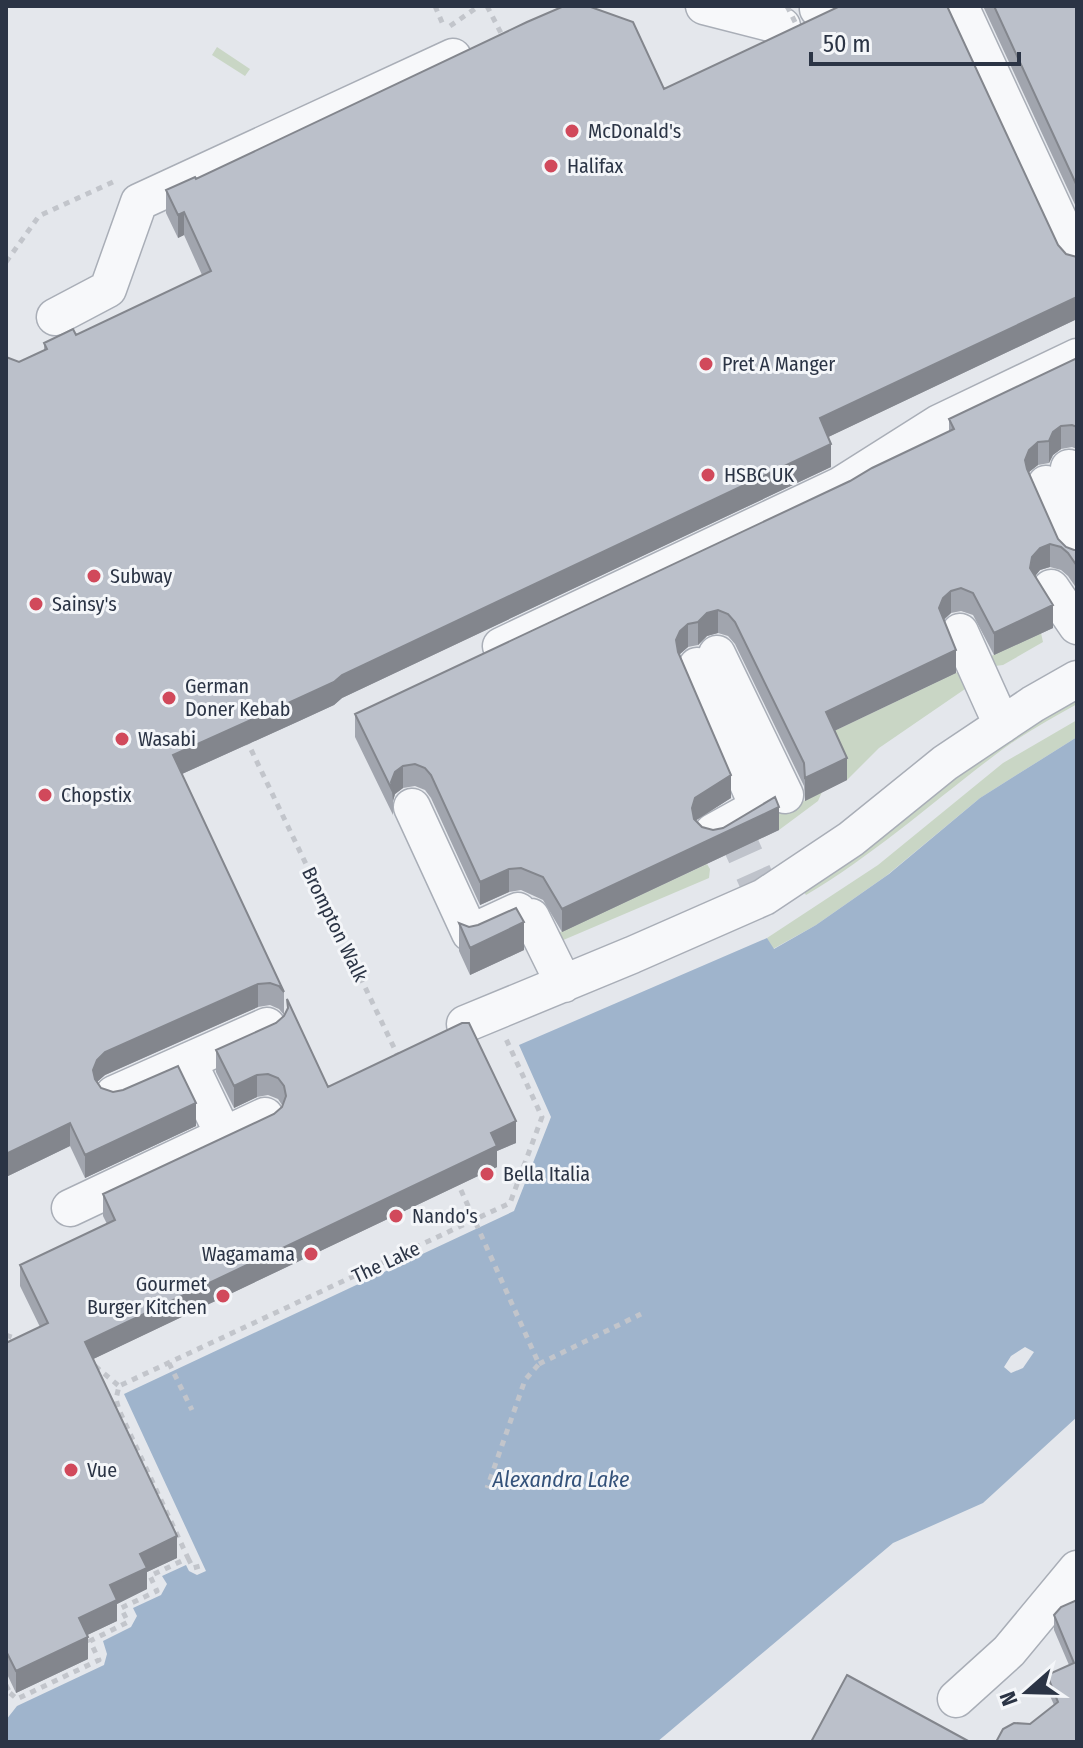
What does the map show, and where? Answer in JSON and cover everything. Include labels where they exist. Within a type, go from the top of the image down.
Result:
[{"type":"lane","points":[[704,6],[802,16]]},
{"type":"lane","points":[[960,6],[1077,259]]},
{"type":"lane","points":[[55,317],[108,289],[139,202],[475,39]]},
{"type":"lane","points":[[464,663],[841,485],[939,423],[1077,357]]},
{"type":"lane","points":[[1064,479],[1077,552]]},
{"type":"lane","points":[[1061,583],[1077,626]]},
{"type":"lane","points":[[960,632],[1002,725]]},
{"type":"lane","points":[[713,832],[758,807],[707,660],[785,795]]},
{"type":"lane","points":[[465,1024],[764,897],[851,839],[945,763],[1077,679]]},
{"type":"lane","points":[[412,807],[470,933],[525,914],[564,984]]},
{"type":"lane","points":[[114,1094],[267,1026]]},
{"type":"lane","points":[[188,1061],[224,1136]]},
{"type":"lane","points":[[70,1208],[265,1116]]},
{"type":"lane","points":[[956,1699],[1009,1651],[1077,1569]]},
{"type":"path","points":[[435,6],[475,39],[487,6]]},
{"type":"path","name":"Brompton Walk","points":[[241,727],[402,1064]]},
{"type":"path","name":"The Lake","points":[[119,1386],[510,1203],[542,1117],[505,1036]]},
{"type":"path","points":[[451,1170],[539,1364]]},
{"type":"path","points":[[487,1488],[525,1380],[539,1364],[641,1314]]},
{"type":"path","points":[[6,1335],[34,1344]]},
{"type":"path","points":[[90,1362],[119,1386],[116,1399],[119,1410],[188,1558],[193,1568],[204,1565]]},
{"type":"path","points":[[169,1363],[192,1410]]},
{"type":"path","points":[[6,1685],[8,1695],[17,1699],[99,1660],[90,1641],[128,1622],[121,1608],[157,1591],[150,1576],[188,1558]]},
{"type":"green space","points":[[217,47],[250,69],[245,76],[212,55]]},
{"type":"green space","points":[[1041,633],[1043,642],[1003,665],[995,666],[989,657]]},
{"type":"green space","points":[[962,670],[965,689],[879,748],[847,780],[826,735]]},
{"type":"green space","points":[[1077,695],[1077,704],[1012,743],[882,843],[806,895],[802,889],[968,762]]},
{"type":"green space","points":[[1077,720],[1077,737],[980,798],[886,876],[816,925],[773,949],[767,938],[878,865],[1003,763]]},
{"type":"green space","points":[[822,792],[818,801],[779,830],[773,816]]},
{"type":"green space","points":[[707,864],[709,878],[561,941],[556,934]]},
{"type":"water","name":"Alexandra Lake","points":[[1077,737],[1077,1417],[983,1503],[893,1543],[657,1742],[6,1742],[6,1720],[17,1706],[104,1665],[107,1654],[103,1641],[131,1627],[137,1616],[133,1608],[161,1595],[167,1584],[162,1576],[186,1565],[189,1571],[197,1575],[206,1571],[124,1394],[514,1211],[551,1117],[519,1045],[767,938],[774,949],[816,925],[889,874],[980,798]],"holes":[[[1025,1347],[1034,1352],[1023,1368],[1011,1373],[1004,1367],[1011,1356]]]},
{"type":"building","points":[[564,6],[588,6],[633,22],[664,89],[840,6],[947,6],[1058,245],[1066,254],[1077,257],[1077,297],[820,418],[831,444],[342,675],[334,682],[173,755],[284,992],[270,983],[258,984],[105,1052],[93,1070],[101,1088],[113,1092],[178,1066],[196,1103],[85,1155],[70,1123],[6,1154],[6,357],[19,362],[47,349],[44,343],[73,329],[76,335],[211,271],[184,212],[178,215],[166,190],[196,179]]},
{"type":"building","points":[[994,6],[1077,6],[1077,186]]},
{"type":"building","points":[[1077,358],[1077,427],[1061,426],[1053,432],[1049,441],[1038,442],[1029,450],[1025,460],[1058,539],[1066,547],[1077,550],[1077,566],[1061,547],[1050,544],[1040,548],[1032,557],[1030,568],[1053,605],[994,633],[973,593],[961,588],[951,591],[943,598],[939,608],[956,650],[826,712],[847,758],[805,778],[804,763],[735,622],[728,614],[718,610],[707,613],[698,622],[688,624],[680,631],[676,640],[678,652],[731,775],[695,798],[692,808],[694,819],[702,827],[713,830],[723,828],[775,797],[779,807],[562,909],[543,877],[521,868],[509,869],[480,882],[425,768],[415,764],[403,766],[395,772],[391,782],[393,792],[355,714],[850,481],[954,429],[949,419]]},
{"type":"building","points":[[516,908],[524,922],[470,948],[459,923],[469,927],[478,925]]},
{"type":"building","points":[[287,999],[328,1087],[462,1023],[469,1023],[516,1121],[491,1133],[497,1146],[85,1342],[177,1536],[140,1554],[147,1568],[110,1585],[117,1600],[79,1618],[88,1637],[16,1671],[6,1651],[6,1343],[48,1323],[20,1265],[115,1220],[103,1194],[274,1114],[282,1107],[286,1096],[278,1078],[268,1074],[257,1075],[234,1086],[216,1050],[276,1023],[288,1008]]},
{"type":"building","points":[[1077,1600],[1077,1742],[996,1742],[1003,1729],[1014,1723],[1030,1724],[1058,1702],[1047,1675],[1074,1663],[1054,1615],[1061,1607]]},
{"type":"building","points":[[847,1675],[970,1742],[811,1742]]},
{"type":"tunnel","points":[[731,823],[764,897]]},
{"type":"place","name":"McDonald's","points":[[572,131]]},
{"type":"place","name":"Halifax","points":[[551,166]]},
{"type":"place","name":"Pret A Manger","points":[[706,364]]},
{"type":"place","name":"HSBC UK","points":[[708,475]]},
{"type":"place","name":"Subway","points":[[94,576]]},
{"type":"place","name":"Sainsy's","points":[[36,604]]},
{"type":"place","name":"German Doner Kebab","points":[[169,698]]},
{"type":"place","name":"Wasabi","points":[[122,739]]},
{"type":"place","name":"Chopstix","points":[[45,795]]},
{"type":"place","name":"Bella Italia","points":[[487,1174]]},
{"type":"place","name":"Nando's","points":[[396,1216]]},
{"type":"place","name":"Wagamama","points":[[311,1254]]},
{"type":"place","name":"Gourmet Burger Kitchen","points":[[223,1296]]},
{"type":"place","name":"Vue","points":[[71,1470]]}]
